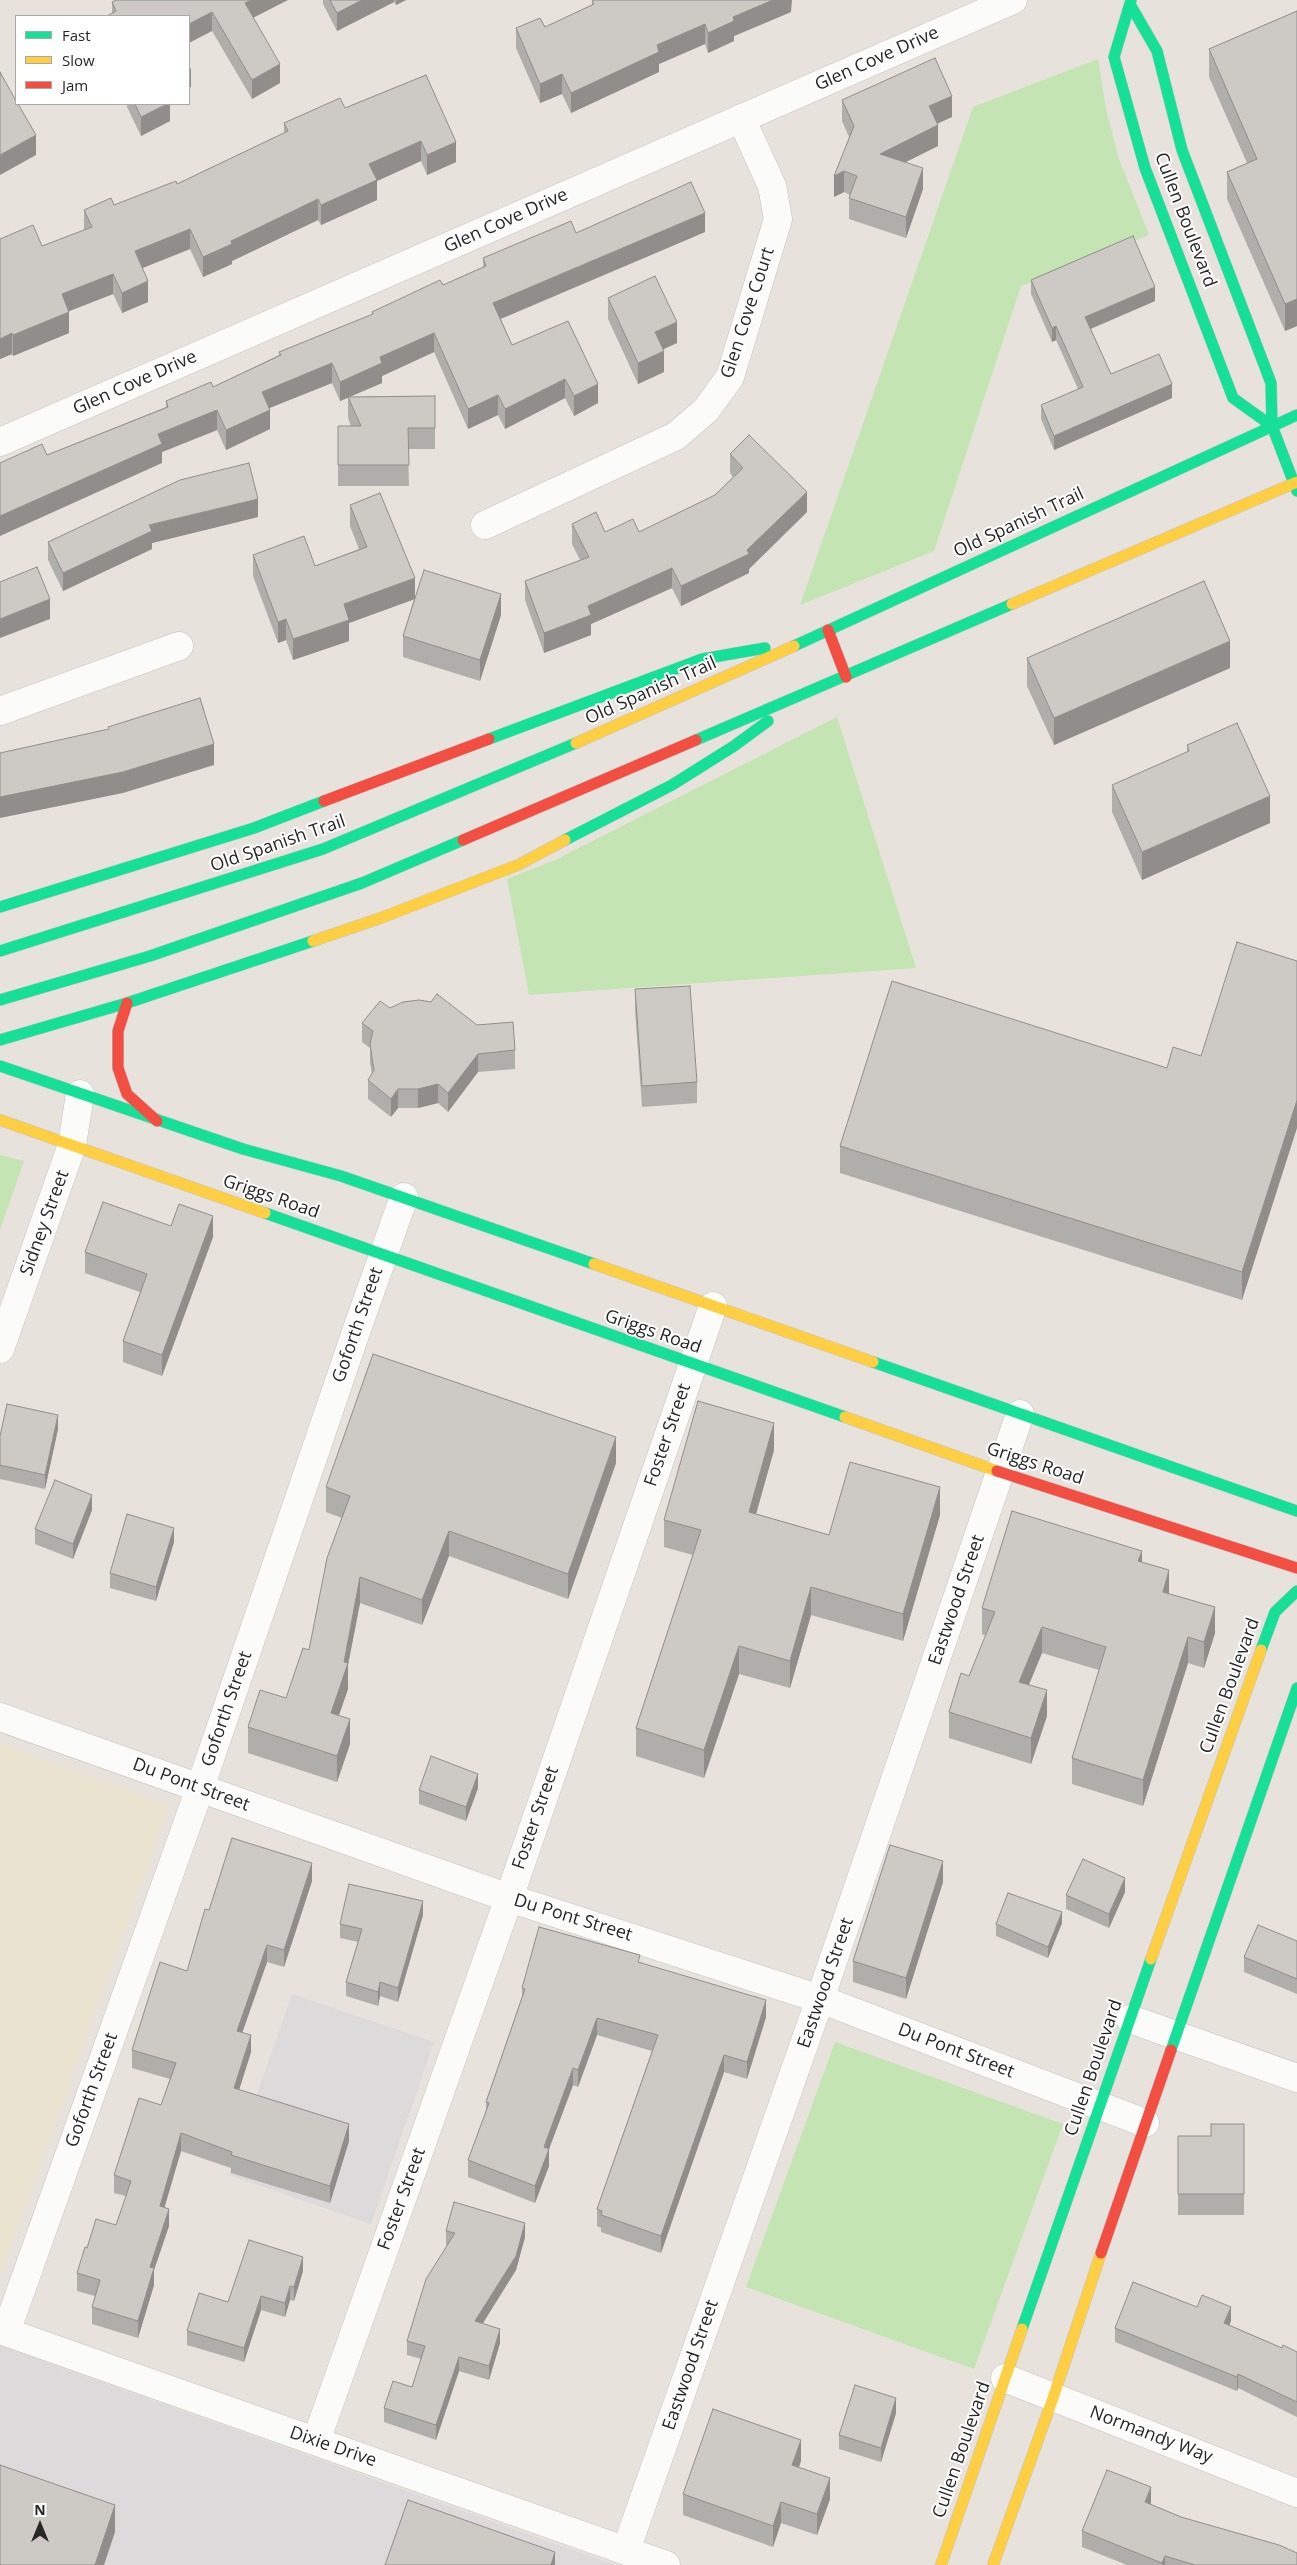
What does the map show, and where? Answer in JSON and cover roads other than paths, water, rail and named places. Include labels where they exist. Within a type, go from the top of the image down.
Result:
[{"type":"main road","name":"Cullen Boulevard","points":[[1131,3],[1114,57],[1145,168],[1233,398],[1272,426]]},
{"type":"main road","name":"Cullen Boulevard","points":[[1131,3],[1157,51],[1182,150],[1271,383],[1272,426],[1296,486]]},
{"type":"main road","name":"Old Spanish Trail","points":[[0,951],[323,849],[642,716],[801,641],[1297,415]]},
{"type":"main road","points":[[0,1000],[150,956],[362,883],[1296,486]]},
{"type":"main road","points":[[828,630],[846,677]]},
{"type":"main road","points":[[0,906],[254,828],[702,659],[801,641]]},
{"type":"main road","points":[[0,1040],[127,1004],[378,920],[518,865],[672,785],[734,746],[801,696]]},
{"type":"main road","points":[[127,1004],[118,1030],[118,1068],[128,1094],[157,1121]]},
{"type":"main road","name":"Griggs Road","points":[[0,1066],[243,1150],[341,1176],[404,1197],[1297,1511]]},
{"type":"main road","name":"Griggs Road","points":[[0,1120],[1000,1472],[1297,1568]]},
{"type":"main road","name":"Cullen Boulevard","points":[[940,2565],[1099,2106],[1275,1612],[1297,1591]]},
{"type":"main road","points":[[992,2565],[1053,2398],[1145,2123],[1177,2036],[1297,1688]]},
{"type":"street","name":"Glen Cove Drive","points":[[0,442],[1013,0]]},
{"type":"street","name":"Glen Cove Court","points":[[486,525],[676,436],[706,410],[730,377],[778,219],[772,186],[741,118]]},
{"type":"street","points":[[0,711],[179,646]]},
{"type":"street","name":"Sidney Street","points":[[0,1349],[72,1145],[80,1094]]},
{"type":"street","name":"Goforth Street","points":[[3,2331],[200,1788],[404,1197]]},
{"type":"street","name":"Foster Street","points":[[316,2441],[509,1898],[713,1306]]},
{"type":"street","name":"Eastwood Street","points":[[626,2550],[820,1999],[1020,1414]]},
{"type":"street","name":"Du Pont Street","points":[[0,1717],[509,1898],[820,1999],[1145,2123]]},
{"type":"street","points":[[1130,2019],[1297,2078]]},
{"type":"street","name":"Dixie Drive","points":[[3,2331],[666,2565]]},
{"type":"street","name":"Normandy Way","points":[[1005,2378],[1267,2479],[1297,2493]]}]
